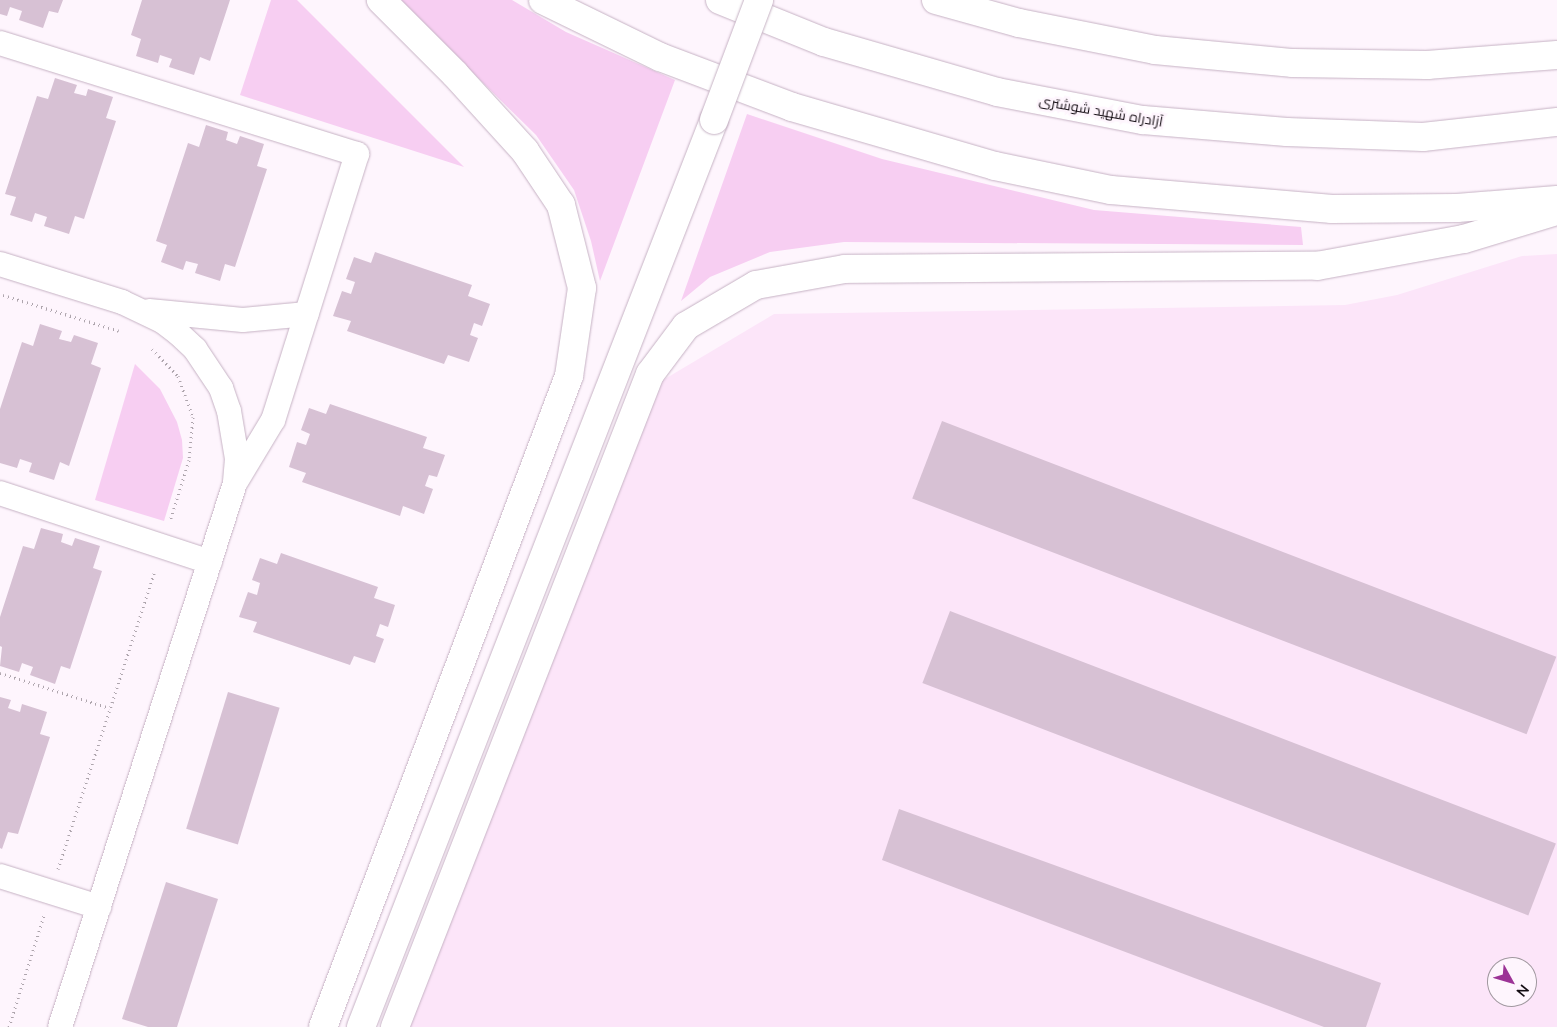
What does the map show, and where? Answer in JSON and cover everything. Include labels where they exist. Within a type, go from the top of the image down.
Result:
[{"type":"main road","points":[[323,1027],[569,376],[582,288],[561,205],[525,151],[455,74],[381,0]]},
{"type":"main road","points":[[543,0],[660,58],[792,106],[995,166],[1111,190],[1332,209],[1456,208],[1557,200]]},
{"type":"main road","name":"آزادراه شهید شوشتری","points":[[720,0],[824,42],[997,92],[1143,120],[1287,132],[1423,136],[1557,122]]},
{"type":"main road","points":[[361,1027],[714,120],[758,0]]},
{"type":"main road","points":[[936,0],[1019,23],[1156,50],[1293,64],[1427,64],[1557,55]]},
{"type":"main road","points":[[395,1027],[650,374],[686,326],[756,285],[846,269],[1317,266],[1464,238],[1557,211]]},
{"type":"street","points":[[0,43],[357,154],[273,420],[235,483]]},
{"type":"street","points":[[0,264],[142,310],[162,321],[195,349],[221,388],[230,411],[235,434],[237,459],[235,483],[60,1027]]},
{"type":"street","points":[[142,310],[243,320],[306,314]]},
{"type":"street","points":[[0,493],[210,562]]},
{"type":"street","points":[[0,876],[99,907]]},
{"type":"path","points":[[0,294],[125,333]]},
{"type":"path","points":[[9,1027],[189,460],[193,417],[178,376],[149,345]]},
{"type":"path","points":[[0,673],[110,708]]},
{"type":"shaded area","points":[[271,0],[297,0],[464,167],[240,95]]},
{"type":"shaded area","points":[[399,0],[512,0],[566,32],[675,80],[600,281],[591,241],[574,190],[536,135]]},
{"type":"shaded area","points":[[747,114],[882,159],[1094,210],[1301,227],[1303,245],[844,242],[770,252],[710,277],[681,301]]},
{"type":"shaded area","points":[[1557,254],[1557,1027],[402,1027],[648,389],[774,314],[1345,305],[1397,295],[1522,256]]},
{"type":"shaded area","points":[[135,364],[160,389],[177,422],[182,440],[183,458],[164,521],[95,500]]},
{"type":"building","points":[[0,0],[63,0],[58,13],[49,11],[43,28],[19,20],[22,11],[10,7],[7,16],[0,14]]},
{"type":"building","points":[[142,0],[230,0],[210,61],[200,57],[194,75],[169,67],[172,59],[160,55],[158,63],[136,56],[141,39],[131,35]]},
{"type":"building","points":[[55,78],[77,85],[74,93],[86,96],[88,89],[113,97],[106,118],[116,121],[84,219],[75,216],[69,234],[44,226],[47,217],[35,213],[32,222],[10,215],[16,197],[5,194],[37,96],[48,99]]},
{"type":"building","points":[[206,125],[228,132],[226,140],[237,144],[240,136],[264,144],[257,166],[267,169],[235,267],[225,264],[220,281],[195,273],[198,264],[186,261],[183,270],[161,262],[167,245],[156,241],[188,143],[199,147]]},
{"type":"building","points":[[375,252],[472,285],[468,296],[490,304],[482,326],[474,323],[470,335],[478,338],[469,362],[448,355],[444,364],[347,331],[351,321],[333,316],[342,291],[351,294],[355,282],[346,279],[354,257],[371,263]]},
{"type":"building","points":[[40,324],[62,331],[59,339],[71,342],[74,335],[98,343],[91,364],[101,368],[69,466],[60,462],[54,480],[29,472],[32,463],[20,459],[17,468],[0,463],[0,409],[22,342],[33,346]]},
{"type":"building","points":[[330,404],[427,437],[423,448],[445,455],[437,477],[429,475],[425,486],[433,489],[424,514],[403,506],[400,516],[302,482],[306,473],[289,467],[297,442],[306,445],[310,434],[301,430],[309,408],[326,414]]},
{"type":"building","points":[[942,421],[1556,657],[1527,734],[912,498]]},
{"type":"building","points":[[41,528],[63,534],[61,542],[72,546],[75,538],[100,546],[93,568],[102,571],[70,669],[61,666],[55,684],[30,675],[33,667],[22,663],[19,672],[0,666],[2,647],[0,646],[0,617],[23,546],[34,549]]},
{"type":"building","points":[[281,553],[378,587],[374,598],[395,605],[388,627],[380,624],[376,636],[384,639],[375,663],[354,656],[350,665],[253,632],[257,622],[239,617],[248,592],[257,595],[260,583],[252,580],[260,558],[277,564]]},
{"type":"building","points":[[950,611],[1556,844],[1528,915],[922,683]]},
{"type":"building","points":[[228,692],[280,708],[238,845],[186,829]]},
{"type":"building","points":[[0,697],[11,700],[8,708],[20,712],[22,704],[47,712],[40,734],[50,737],[18,834],[8,832],[2,849],[0,848]]},
{"type":"building","points":[[899,809],[1381,983],[1366,1027],[1324,1027],[882,860]]},
{"type":"building","points":[[166,882],[218,899],[177,1027],[148,1027],[122,1019]]}]
